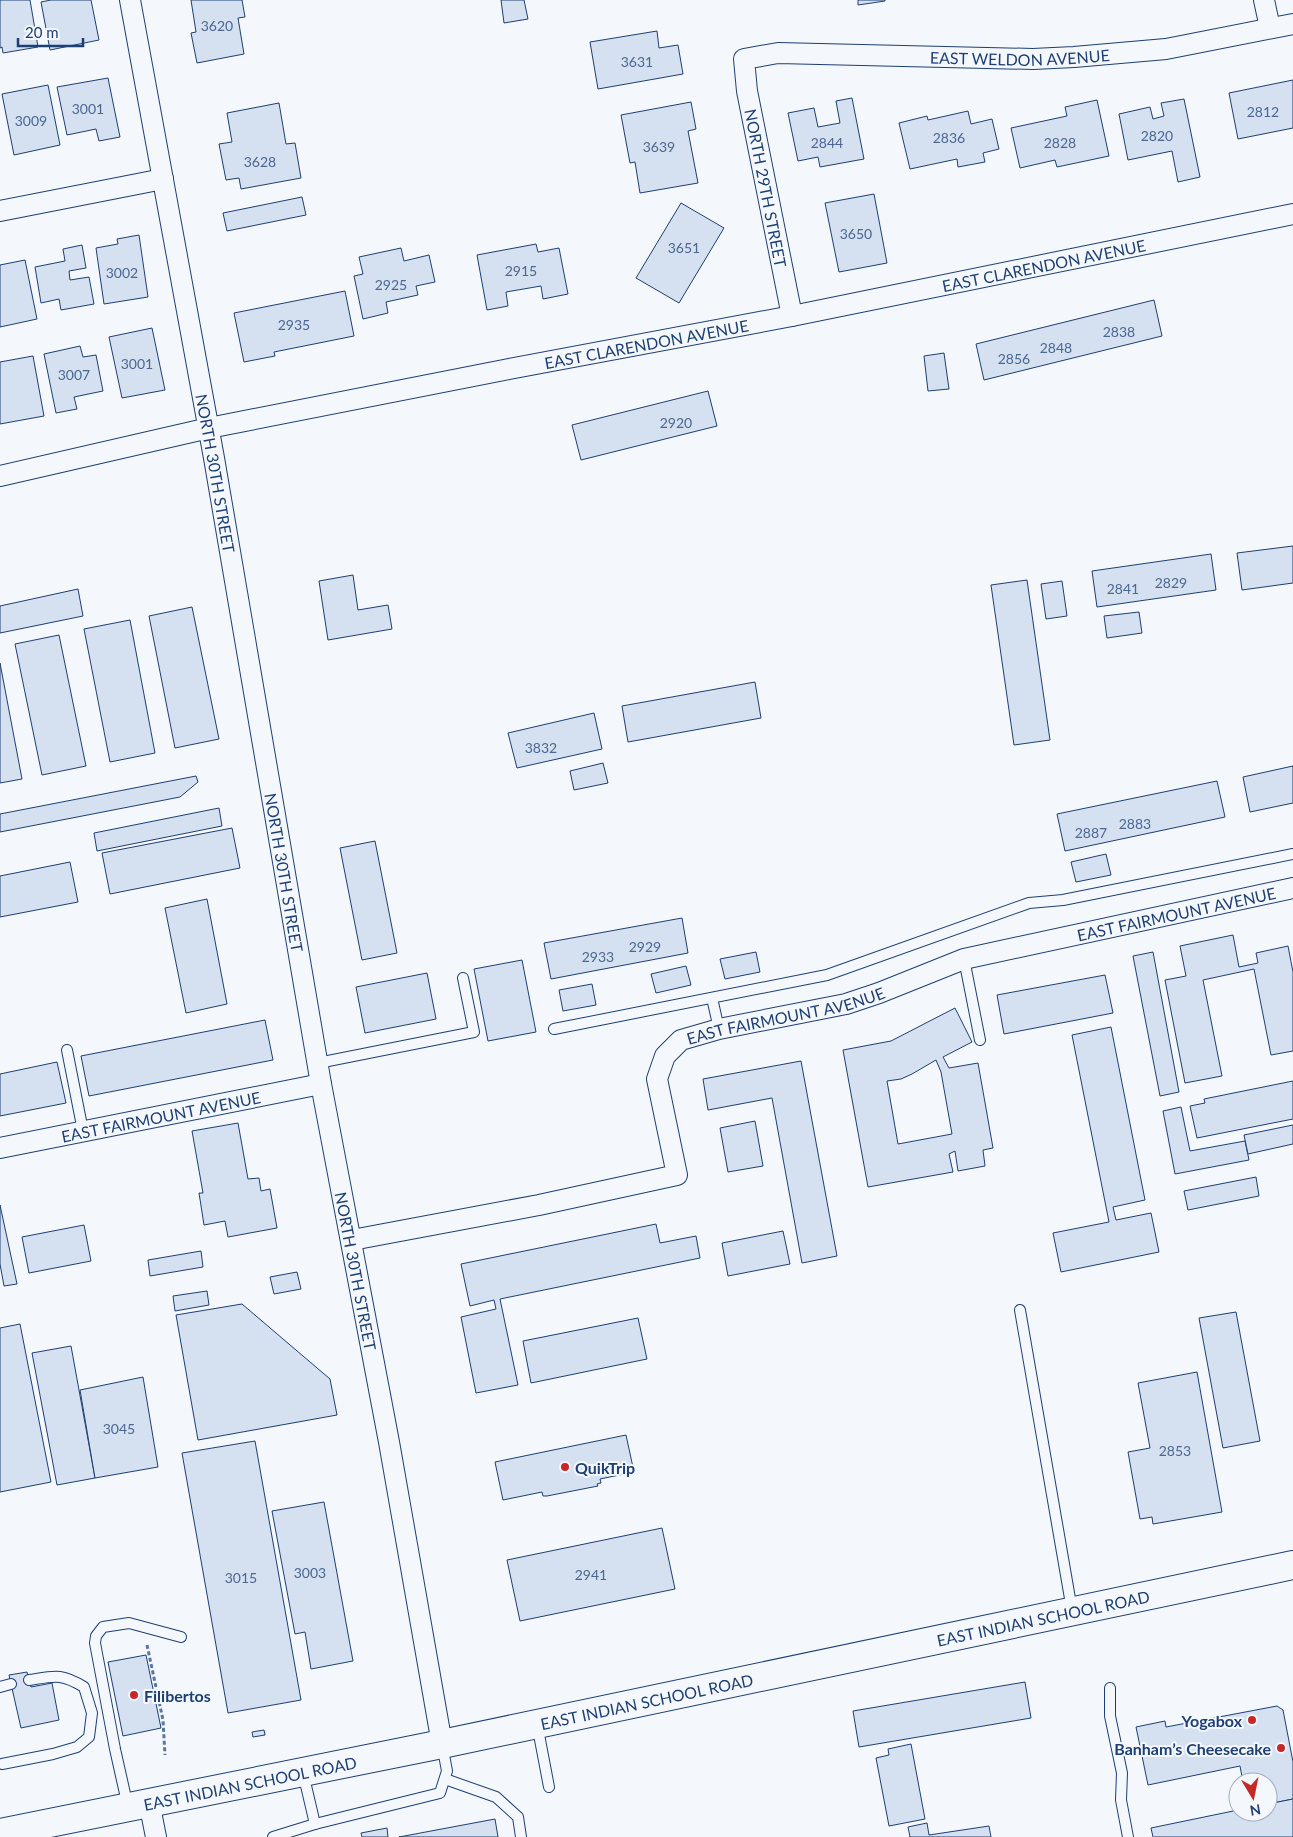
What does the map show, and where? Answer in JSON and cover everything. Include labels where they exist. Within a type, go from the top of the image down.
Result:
[{"type":"main road","name":"EAST INDIAN SCHOOL ROAD","points":[[0,1833],[442,1744],[1293,1565]]},
{"type":"street","name":"NORTH 30TH STREET","points":[[130,0],[208,428],[321,1084],[390,1442],[442,1744]]},
{"type":"street","points":[[1264,0],[1270,28]]},
{"type":"street","name":"EAST WELDON AVENUE","points":[[744,59],[778,53],[1023,58],[1074,57],[1166,49],[1293,24]]},
{"type":"street","name":"NORTH 29TH STREET","points":[[744,59],[747,91],[792,316]]},
{"type":"street","points":[[0,211],[163,179]]},
{"type":"street","name":"EAST CLARENDON AVENUE","points":[[0,476],[208,428],[792,316],[1293,214]]},
{"type":"street","name":"EAST FAIRMOUNT AVENUE","points":[[352,1240],[677,1175],[657,1079],[665,1056],[681,1040],[719,1029],[846,1004],[964,959],[1293,888]]},
{"type":"street","name":"EAST FAIRMOUNT AVENUE","points":[[0,1148],[321,1084]]},
{"type":"street","points":[[138,1805],[156,1837]]},
{"type":"lane","points":[[554,1029],[827,975],[1029,904],[1063,900],[1293,854]]},
{"type":"lane","points":[[964,959],[980,1040]]},
{"type":"lane","points":[[318,1063],[474,1032],[463,978]]},
{"type":"lane","points":[[712,998],[719,1029]]},
{"type":"lane","points":[[67,1050],[83,1131]]},
{"type":"lane","points":[[1020,1310],[1072,1611]]},
{"type":"lane","points":[[138,1805],[102,1685],[95,1643],[96,1636],[103,1627],[129,1623],[181,1637]]},
{"type":"lane","points":[[2,1764],[53,1754],[76,1747],[88,1737],[92,1713],[84,1687],[58,1676],[29,1680]]},
{"type":"lane","points":[[0,1687],[11,1684]]},
{"type":"lane","points":[[1110,1688],[1110,1716],[1122,1773],[1121,1800],[1128,1837]]},
{"type":"lane","points":[[536,1724],[549,1787]]},
{"type":"lane","points":[[273,1837],[315,1824],[440,1793],[447,1771],[442,1744]]},
{"type":"lane","points":[[303,1772],[315,1824]]},
{"type":"lane","points":[[445,1779],[496,1796],[518,1817],[521,1837]]},
{"type":"path","points":[[146,1639],[163,1720],[165,1755]]},
{"type":"building","points":[[0,0],[30,0],[38,47],[3,53],[2,47],[0,48]]},
{"type":"building","points":[[51,0],[91,0],[99,40],[50,50],[41,2]]},
{"type":"building","points":[[191,0],[242,0],[245,17],[238,18],[244,54],[197,63],[191,33],[196,32]]},
{"type":"building","points":[[501,0],[524,0],[528,19],[504,23]]},
{"type":"building","points":[[858,0],[885,0],[885,1],[858,5]]},
{"type":"building","points":[[657,31],[659,48],[678,45],[683,74],[598,89],[590,42]]},
{"type":"building","points":[[108,78],[120,137],[99,141],[96,129],[67,135],[57,87]]},
{"type":"building","points":[[1293,80],[1293,128],[1238,139],[1229,93]]},
{"type":"building","points":[[48,85],[60,145],[14,155],[2,94]]},
{"type":"building","points":[[852,98],[864,159],[820,167],[818,157],[798,161],[788,113],[814,108],[818,127],[840,123],[836,101]]},
{"type":"building","points":[[1184,99],[1200,177],[1178,182],[1172,151],[1128,160],[1119,114],[1150,107],[1153,119],[1164,116],[1161,103]]},
{"type":"building","points":[[1097,100],[1109,156],[1057,167],[1055,160],[1020,168],[1011,128],[1067,116],[1065,107]]},
{"type":"building","points":[[691,102],[696,129],[688,131],[698,183],[640,193],[635,162],[630,163],[621,115]]},
{"type":"building","points":[[279,103],[286,144],[295,143],[301,178],[241,189],[239,178],[226,180],[219,144],[232,142],[227,113]]},
{"type":"building","points":[[968,111],[971,124],[992,119],[999,149],[983,153],[985,162],[958,167],[957,159],[910,169],[899,123],[927,116],[928,120]]},
{"type":"building","points":[[874,194],[887,263],[839,272],[825,203]]},
{"type":"building","points":[[302,197],[306,215],[227,231],[223,213]]},
{"type":"building","points":[[681,203],[724,228],[679,303],[636,278]]},
{"type":"building","points":[[139,235],[148,297],[104,304],[96,248],[118,244],[117,239]]},
{"type":"building","points":[[536,244],[538,252],[559,248],[568,294],[543,299],[541,286],[506,292],[508,306],[487,310],[477,255]]},
{"type":"building","points":[[82,245],[86,268],[69,271],[70,280],[89,277],[94,304],[61,310],[59,299],[41,303],[35,267],[65,261],[63,249]]},
{"type":"building","points":[[401,248],[404,261],[429,255],[435,282],[416,286],[418,295],[386,302],[388,313],[363,319],[354,276],[363,274],[359,257]]},
{"type":"building","points":[[25,260],[37,319],[0,327],[0,265]]},
{"type":"building","points":[[345,291],[354,336],[274,352],[275,356],[244,362],[234,313]]},
{"type":"building","points":[[1154,300],[1162,336],[984,380],[976,344]]},
{"type":"building","points":[[152,328],[165,390],[122,398],[109,337]]},
{"type":"building","points":[[80,346],[83,357],[96,355],[103,391],[74,397],[77,409],[56,413],[44,354]]},
{"type":"building","points":[[944,353],[949,389],[928,391],[924,356]]},
{"type":"building","points":[[33,356],[44,416],[0,424],[0,362]]},
{"type":"building","points":[[708,391],[717,426],[581,460],[572,425]]},
{"type":"building","points":[[1293,546],[1293,583],[1242,590],[1237,553]]},
{"type":"building","points":[[1211,554],[1216,590],[1097,607],[1092,571]]},
{"type":"building","points":[[353,575],[358,610],[388,605],[392,629],[328,640],[319,581]]},
{"type":"building","points":[[1027,580],[1050,740],[1014,745],[991,585]]},
{"type":"building","points":[[1062,581],[1067,616],[1046,619],[1041,584]]},
{"type":"building","points":[[78,589],[83,616],[0,633],[0,606]]},
{"type":"building","points":[[192,607],[219,739],[175,748],[149,616]]},
{"type":"building","points":[[1139,612],[1142,633],[1107,638],[1104,616]]},
{"type":"building","points":[[130,620],[155,753],[110,762],[84,629]]},
{"type":"building","points":[[59,635],[86,766],[42,775],[15,644]]},
{"type":"building","points":[[0,663],[22,779],[0,783]]},
{"type":"building","points":[[755,682],[761,718],[628,742],[622,706]]},
{"type":"building","points":[[594,713],[602,749],[517,768],[508,733]]},
{"type":"building","points":[[603,763],[608,783],[574,790],[570,771]]},
{"type":"building","points":[[1293,766],[1293,803],[1250,812],[1243,777]]},
{"type":"building","points":[[196,776],[198,782],[180,797],[0,832],[0,814]]},
{"type":"building","points":[[1217,781],[1225,817],[1065,851],[1057,814]]},
{"type":"building","points":[[219,808],[222,826],[97,851],[94,833]]},
{"type":"building","points":[[232,828],[240,868],[110,894],[102,853]]},
{"type":"building","points":[[375,841],[397,953],[362,960],[340,848]]},
{"type":"building","points":[[1106,854],[1111,875],[1076,882],[1071,862]]},
{"type":"building","points":[[70,862],[78,902],[0,917],[0,876]]},
{"type":"building","points":[[207,899],[227,1004],[186,1013],[165,908]]},
{"type":"building","points":[[682,918],[688,953],[551,979],[544,943]]},
{"type":"building","points":[[1233,935],[1239,967],[1258,963],[1256,953],[1288,946],[1293,972],[1293,1051],[1271,1055],[1254,969],[1203,980],[1222,1076],[1185,1083],[1165,980],[1186,976],[1180,946]]},
{"type":"building","points":[[756,952],[760,972],[725,979],[720,959]]},
{"type":"building","points":[[1153,952],[1179,1092],[1160,1096],[1133,956]]},
{"type":"building","points":[[522,960],[536,1032],[488,1041],[474,969]]},
{"type":"building","points":[[686,966],[691,985],[656,993],[651,974]]},
{"type":"building","points":[[427,973],[436,1019],[365,1033],[356,987]]},
{"type":"building","points":[[1105,975],[1113,1013],[1004,1034],[997,995]]},
{"type":"building","points":[[592,984],[596,1005],[563,1011],[559,990]]},
{"type":"building","points":[[955,1008],[972,1042],[943,1057],[949,1068],[978,1063],[993,1148],[983,1150],[985,1166],[958,1171],[955,1151],[949,1154],[953,1172],[868,1187],[843,1050],[891,1041]],"holes":[[[936,1060],[941,1072],[952,1134],[898,1144],[887,1081],[901,1079]]]},
{"type":"building","points":[[265,1020],[273,1060],[89,1096],[81,1056]]},
{"type":"building","points":[[1111,1027],[1145,1200],[1113,1207],[1116,1220],[1151,1213],[1159,1252],[1061,1272],[1053,1233],[1109,1222],[1072,1035]]},
{"type":"building","points":[[801,1061],[837,1256],[802,1263],[772,1098],[708,1110],[703,1079]]},
{"type":"building","points":[[57,1062],[66,1103],[0,1116],[0,1074]]},
{"type":"building","points":[[1293,1081],[1293,1119],[1197,1138],[1190,1106],[1205,1103],[1204,1099]]},
{"type":"building","points":[[1181,1107],[1190,1151],[1245,1141],[1249,1160],[1175,1174],[1163,1111]]},
{"type":"building","points":[[755,1121],[763,1166],[728,1172],[720,1128]]},
{"type":"building","points":[[238,1123],[248,1179],[259,1178],[261,1191],[270,1189],[277,1228],[228,1237],[225,1221],[204,1225],[199,1193],[203,1193],[192,1131]]},
{"type":"building","points":[[1293,1125],[1293,1144],[1248,1154],[1244,1135]]},
{"type":"building","points":[[1256,1177],[1259,1196],[1188,1210],[1184,1191]]},
{"type":"building","points":[[0,1205],[17,1284],[4,1286],[0,1264]]},
{"type":"building","points":[[656,1224],[660,1243],[696,1236],[700,1258],[500,1299],[518,1385],[476,1393],[461,1317],[496,1309],[494,1300],[470,1306],[461,1264]]},
{"type":"building","points":[[84,1225],[91,1261],[29,1273],[22,1237]]},
{"type":"building","points":[[783,1231],[790,1264],[728,1276],[722,1243]]},
{"type":"building","points":[[201,1251],[203,1267],[150,1276],[148,1260]]},
{"type":"building","points":[[297,1272],[301,1289],[274,1294],[270,1277]]},
{"type":"building","points":[[207,1291],[209,1305],[175,1311],[173,1296]]},
{"type":"building","points":[[242,1304],[330,1379],[337,1415],[198,1440],[176,1315]]},
{"type":"building","points":[[1236,1312],[1260,1441],[1223,1448],[1199,1318]]},
{"type":"building","points":[[638,1318],[647,1359],[531,1383],[523,1341]]},
{"type":"building","points":[[20,1324],[51,1482],[0,1492],[0,1328]]},
{"type":"building","points":[[71,1346],[95,1478],[57,1485],[32,1353]]},
{"type":"building","points":[[1197,1372],[1222,1512],[1153,1524],[1152,1517],[1140,1519],[1128,1452],[1150,1448],[1138,1383]]},
{"type":"building","points":[[143,1377],[158,1467],[95,1478],[80,1390]]},
{"type":"building","name":"QuikTrip","points":[[626,1435],[634,1472],[600,1479],[601,1483],[597,1484],[598,1486],[547,1496],[543,1496],[542,1492],[503,1500],[495,1462]]},
{"type":"building","points":[[255,1441],[301,1700],[228,1713],[182,1453]]},
{"type":"building","points":[[324,1502],[353,1661],[311,1669],[305,1632],[295,1634],[272,1511]]},
{"type":"building","points":[[662,1528],[675,1589],[520,1621],[507,1560]]},
{"type":"building","name":"Filibertos","points":[[146,1655],[161,1728],[123,1736],[108,1662]]},
{"type":"building","points":[[27,1672],[31,1687],[52,1683],[59,1720],[21,1728],[9,1675]]},
{"type":"building","points":[[1025,1682],[1031,1718],[859,1747],[853,1711]]},
{"type":"building","points":[[1277,1706],[1283,1710],[1293,1762],[1293,1799],[1278,1802],[1278,1772],[1241,1772],[1240,1766],[1148,1785],[1136,1727],[1165,1721],[1166,1727]]},
{"type":"building","points":[[264,1730],[265,1735],[253,1737],[252,1732]]},
{"type":"building","points":[[911,1744],[925,1819],[889,1826],[876,1758],[889,1755],[888,1749]]},
{"type":"building","points":[[1293,1799],[1293,1837],[1153,1837],[1151,1828],[1228,1812],[1228,1822],[1278,1822],[1278,1802]]},
{"type":"building","points":[[495,1819],[498,1837],[399,1837]]},
{"type":"building","points":[[927,1823],[929,1835],[989,1826],[991,1837],[910,1837],[908,1827]]},
{"type":"building","points":[[387,1828],[388,1837],[362,1837],[361,1833]]},
{"type":"place","name":"QuikTrip","points":[[565,1467]]},
{"type":"place","name":"Filibertos","points":[[134,1695]]},
{"type":"place","name":"Yogabox","points":[[1252,1720]]},
{"type":"place","name":"Banham’s Cheesecake","points":[[1281,1748]]}]
